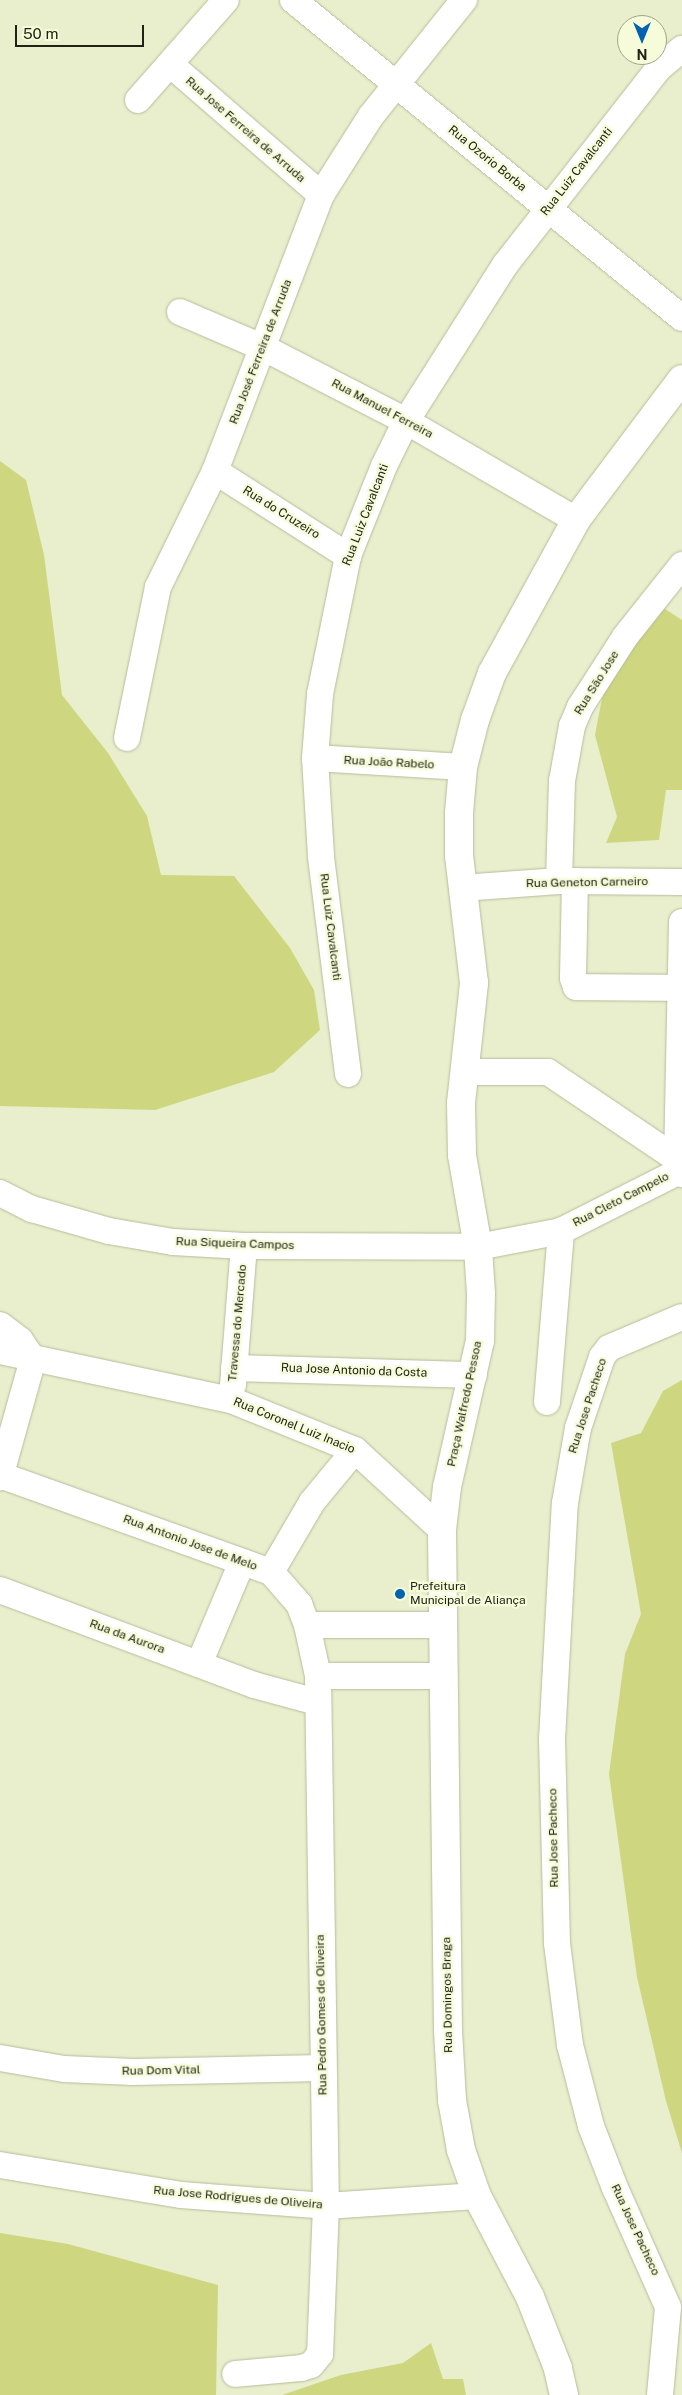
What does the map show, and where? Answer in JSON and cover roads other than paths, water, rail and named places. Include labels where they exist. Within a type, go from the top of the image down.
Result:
[{"type":"main road","name":"Praça Walfredo Pessoa","points":[[444,1676],[442,1530],[447,1487],[474,1375],[480,1341],[478,1247],[462,1155],[461,1103],[466,1072],[474,983],[462,888],[459,813],[463,767],[475,720],[492,673],[576,520],[682,379]]},
{"type":"main road","name":"Rua Domingos Braga","points":[[444,1676],[448,2030],[452,2100],[460,2150],[477,2196],[530,2298],[558,2368],[564,2395]]},
{"type":"street","points":[[138,100],[226,0]]},
{"type":"street","name":"Rua Ozorio Borba","points":[[293,0],[682,318]]},
{"type":"street","name":"Rua José Ferreira de Arruda","points":[[126,738],[158,587],[215,471],[264,348],[321,195],[371,116],[464,0]]},
{"type":"street","name":"Rua Luiz Cavalcanti","points":[[348,1074],[321,856],[315,758],[320,694],[348,556],[384,466],[406,421],[505,265],[659,68],[682,49]]},
{"type":"street","name":"Rua Jose Ferreira de Arruda","points":[[170,64],[321,195]]},
{"type":"street","name":"Rua Manuel Ferreira","points":[[180,312],[264,348],[406,421],[576,520]]},
{"type":"street","name":"Rua do Cruzeiro","points":[[215,471],[348,556]]},
{"type":"street","name":"Rua São Jose","points":[[681,988],[576,987],[573,978],[562,781],[572,726],[580,707],[625,637],[682,565]]},
{"type":"street","name":"Rua João Rabelo","points":[[315,758],[463,767]]},
{"type":"street","name":"Rua Geneton Carneiro","points":[[462,888],[567,881],[682,882]]},
{"type":"street","points":[[680,1169],[682,922]]},
{"type":"street","points":[[466,1072],[548,1072],[680,1169]]},
{"type":"street","name":"Rua Cleto Campelo","points":[[478,1247],[561,1231],[680,1169]]},
{"type":"street","name":"Rua Siqueira Campos","points":[[0,1192],[32,1209],[109,1231],[173,1242],[244,1246],[478,1247]]},
{"type":"street","points":[[547,1402],[561,1231]]},
{"type":"street","name":"Travessa do Mercado","points":[[231,1400],[244,1246]]},
{"type":"street","name":"Rua Jose Pacheco","points":[[660,2395],[675,2308],[615,2188],[592,2126],[570,2045],[557,1943],[552,1740],[565,1503],[578,1428],[602,1357],[609,1348],[682,1317]]},
{"type":"street","points":[[0,1325],[20,1340],[33,1359],[0,1475]]},
{"type":"street","name":"Rua Coronel Luiz Inacio","points":[[0,1351],[231,1400],[355,1450],[442,1530]]},
{"type":"street","name":"Rua Jose Antonio da Costa","points":[[234,1368],[474,1375]]},
{"type":"street","points":[[271,1572],[312,1502],[355,1450]]},
{"type":"street","name":"Rua Antonio Jose de Melo","points":[[0,1475],[271,1572],[299,1604],[318,1676]]},
{"type":"street","points":[[199,1664],[242,1562]]},
{"type":"street","name":"Rua da Aurora","points":[[0,1590],[254,1685],[317,1702]]},
{"type":"street","points":[[306,1625],[444,1625]]},
{"type":"street","points":[[318,1676],[444,1676]]},
{"type":"street","name":"Rua Pedro Gomes de Oliveira","points":[[235,2374],[310,2366],[320,2354],[326,2206],[322,2068],[318,1676]]},
{"type":"street","name":"Rua Dom Vital","points":[[0,2058],[64,2069],[133,2072],[322,2068]]},
{"type":"street","name":"Rua Jose Rodrigues de Oliveira","points":[[0,2165],[181,2194],[326,2206],[477,2196]]},
{"type":"place","name":"Prefeitura Municipal de Aliança","points":[[400,1594]]}]
